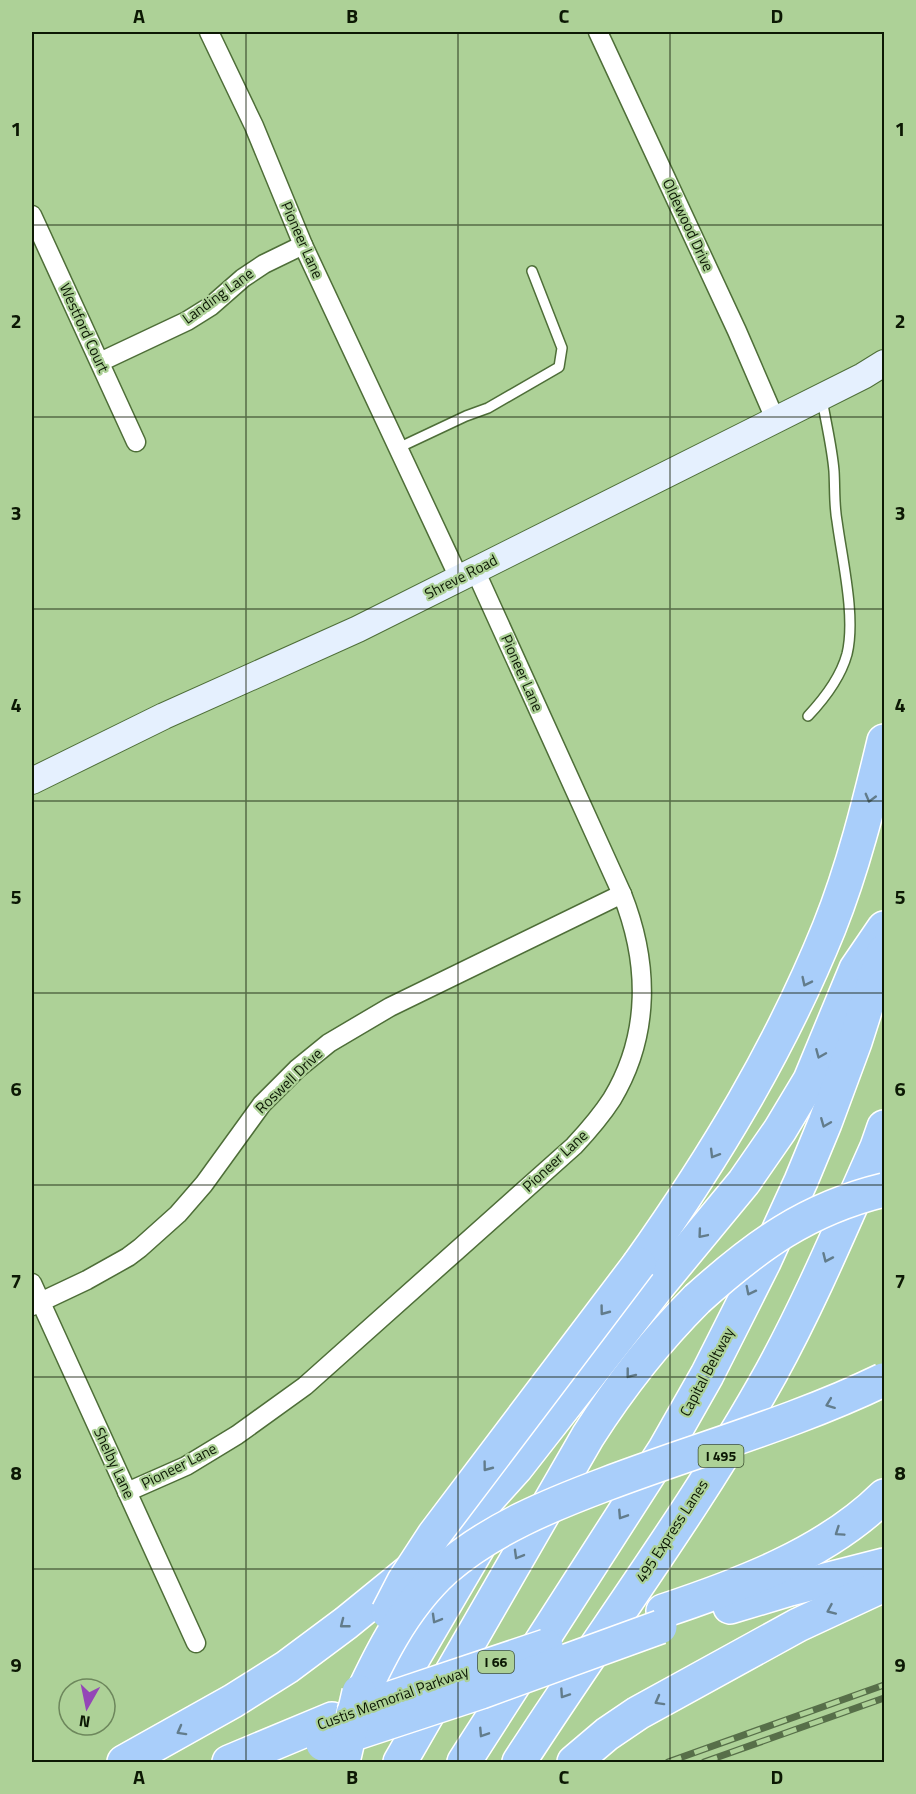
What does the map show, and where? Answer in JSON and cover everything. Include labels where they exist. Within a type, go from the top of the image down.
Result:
[{"type":"highway","points":[[337,1735],[382,1623],[404,1581],[434,1535],[639,1264],[690,1191],[777,1042],[830,927],[855,851],[885,741]]},
{"type":"highway","points":[[124,1762],[233,1701],[287,1666],[346,1623],[448,1540],[471,1518],[565,1408],[659,1285],[744,1182],[780,1130],[810,1080],[856,969],[885,928]]},
{"type":"highway","name":"Capital Beltway","points":[[464,1762],[665,1449],[712,1365],[764,1262],[821,1133],[855,1042],[885,949]]},
{"type":"highway","name":"495 Express Lanes","points":[[519,1762],[705,1482],[771,1373],[801,1315],[885,1128]]},
{"type":"highway","points":[[400,1762],[588,1436],[622,1384],[657,1340],[697,1299],[749,1255],[778,1235],[809,1216],[837,1204],[885,1190]]},
{"type":"highway","points":[[749,1255],[770,1243],[808,1227],[847,1216],[885,1210]]},
{"type":"highway","points":[[280,1762],[337,1735],[396,1628],[418,1597],[445,1569],[469,1551],[511,1525],[564,1500],[628,1475],[844,1399],[884,1380]]},
{"type":"highway","points":[[352,1762],[502,1506],[565,1408]]},
{"type":"highway","points":[[661,1619],[777,1566],[823,1542],[866,1513],[885,1496]]},
{"type":"highway","name":"I 66","points":[[661,1619],[885,1550]]},
{"type":"highway","points":[[661,1619],[885,1565]]},
{"type":"highway","points":[[574,1762],[607,1734],[638,1713],[798,1625],[885,1585]]},
{"type":"highway","name":"Custis Memorial Parkway","points":[[229,1762],[337,1735],[494,1662],[661,1619]]},
{"type":"main road","name":"Shreve Road","points":[[32,781],[125,735],[358,629],[885,363]]},
{"type":"street","name":"Pioneer Lane","points":[[127,1492],[186,1466],[305,1386],[565,1154],[594,1124],[612,1098],[626,1071],[636,1041],[641,1011],[642,980],[639,950],[632,920],[622,894],[467,574],[398,448],[303,245],[254,126],[209,32]]},
{"type":"street","name":"Oldewood Drive","points":[[598,32],[737,331],[775,419]]},
{"type":"street","name":"Westford Court","points":[[32,215],[136,442]]},
{"type":"street","name":"Landing Lane","points":[[100,362],[187,321],[211,306],[243,278],[264,264],[303,245]]},
{"type":"street","name":"Roswell Drive","points":[[36,1304],[87,1280],[140,1248],[178,1214],[204,1185],[262,1104],[297,1069],[329,1043],[390,1006],[622,894]]},
{"type":"street","name":"Shelby Lane","points":[[32,1283],[36,1304],[127,1492],[196,1643]]},
{"type":"lane","points":[[398,448],[488,408],[559,367],[562,348],[532,271]]},
{"type":"lane","points":[[808,716],[820,703],[840,670],[847,654],[849,626],[845,570],[836,519],[834,470],[821,396]]},
{"type":"railway","points":[[668,1762],[884,1685]]},
{"type":"railway","points":[[704,1762],[884,1698]]}]
